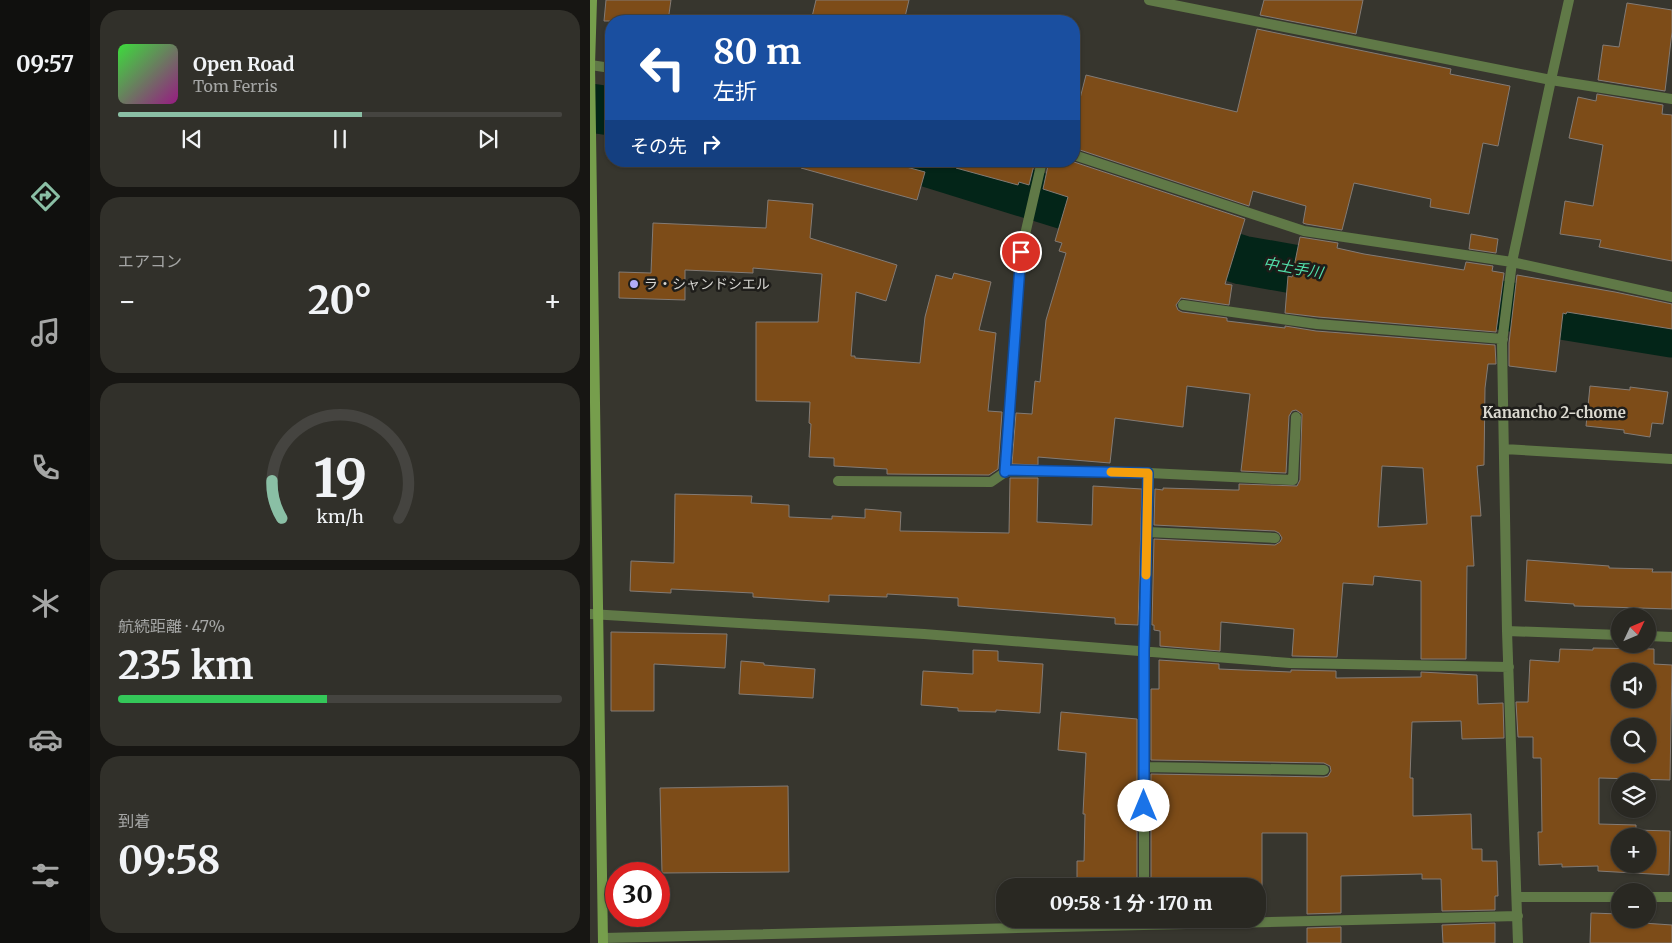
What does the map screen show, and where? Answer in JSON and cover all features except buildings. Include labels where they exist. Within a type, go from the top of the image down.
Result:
[{"type":"main road","points":[[592,0],[590,65],[594,614],[603,940]]},
{"type":"street","points":[[1149,0],[1550,80],[1672,99]]},
{"type":"street","points":[[1518,943],[1510,667],[1507,631],[1503,339],[1512,262],[1550,80],[1569,0]]},
{"type":"street","points":[[590,65],[605,67]]},
{"type":"street","points":[[1080,157],[1304,231],[1512,262],[1672,297]]},
{"type":"street","points":[[1005,472],[1021,252],[1041,167]]},
{"type":"street","points":[[1183,305],[1317,324],[1503,339]]},
{"type":"street","points":[[838,481],[991,482],[1006,470],[1148,473],[1293,480],[1296,416]]},
{"type":"street","points":[[1504,449],[1672,458]]},
{"type":"street","points":[[1144,878],[1144,651],[1148,473]]},
{"type":"street","points":[[1147,532],[1275,538]]},
{"type":"street","points":[[594,614],[924,634],[1290,663],[1510,667]]},
{"type":"street","points":[[1507,631],[1611,635]]},
{"type":"street","points":[[1656,636],[1672,637]]},
{"type":"street","points":[[1144,767],[1324,770]]},
{"type":"street","points":[[1517,897],[1611,897]]},
{"type":"street","points":[[1656,897],[1672,897]]},
{"type":"street","points":[[1266,920],[1518,916]]},
{"type":"street","points":[[603,940],[996,927]]},
{"type":"waterway","name":"中土手川","points":[[590,108],[605,110]]},
{"type":"waterway","name":"中土手川","points":[[942,167],[1242,260],[1360,281]]},
{"type":"waterway","name":"中土手川","points":[[1444,296],[1672,333]]},
{"type":"slow traffic","points":[[1111,472],[1148,473],[1146,575]]},
{"type":"place","name":"ラ・シャンドシエル","points":[[634,284]]},
{"type":"district","name":"Kanancho 2-chome","points":[[1554,413]]},
{"type":"route","points":[[1021,252],[1005,472],[1006,470],[1148,473],[1144,651],[1144,806]]}]
